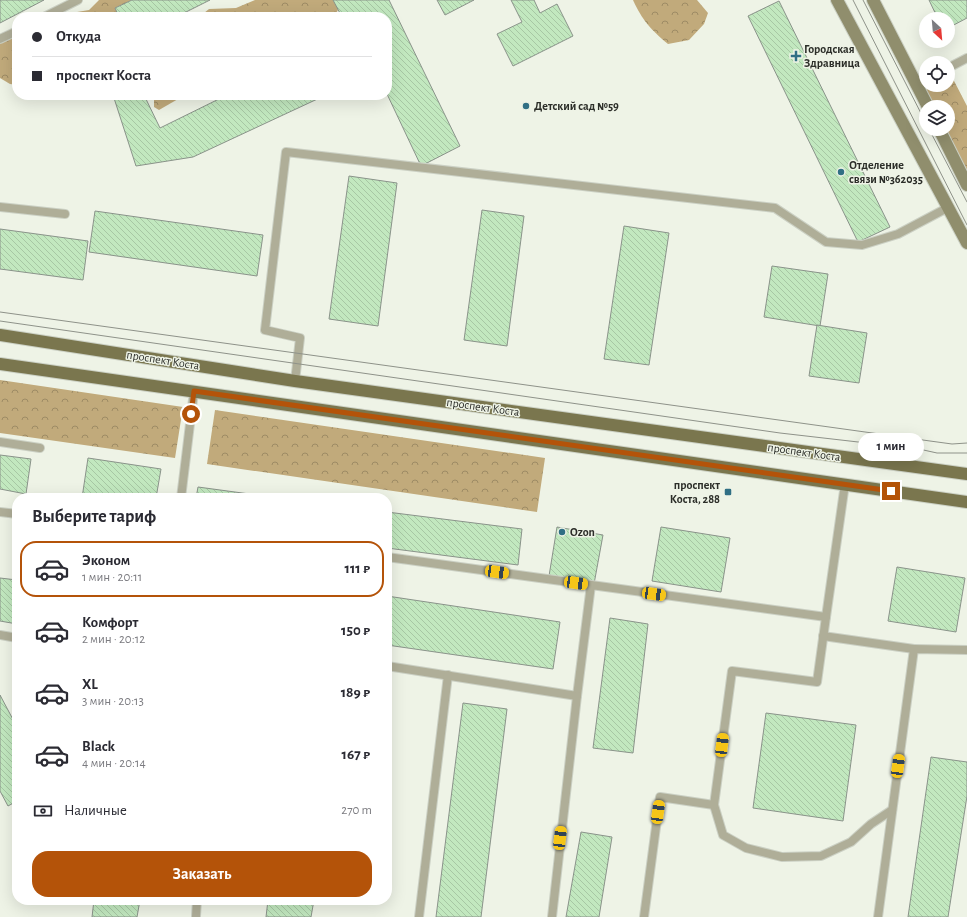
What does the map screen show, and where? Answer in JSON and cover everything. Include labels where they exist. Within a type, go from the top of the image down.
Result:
[{"type":"main road","name":"проспект Коста","points":[[0,335],[295,381],[967,474]]},
{"type":"main road","name":"проспект Коста","points":[[0,364],[967,502]]},
{"type":"street","points":[[837,0],[967,242]]},
{"type":"street","points":[[874,0],[919,78]]},
{"type":"street","points":[[942,136],[967,185]]},
{"type":"street","points":[[940,471],[967,468]]},
{"type":"lane","points":[[54,12],[78,0]]},
{"type":"lane","points":[[0,39],[12,33]]},
{"type":"lane","points":[[955,64],[967,58]]},
{"type":"lane","points":[[295,381],[300,338],[265,330],[286,152],[775,208],[826,242],[862,245],[898,234],[949,207]]},
{"type":"lane","points":[[0,207],[65,214]]},
{"type":"lane","points":[[182,493],[194,391]]},
{"type":"lane","points":[[0,442],[40,448]]},
{"type":"lane","points":[[845,484],[817,682],[732,671],[714,804],[723,835],[746,848],[782,857],[821,856],[851,842],[871,824],[892,810]]},
{"type":"lane","points":[[0,512],[12,513]]},
{"type":"lane","points":[[392,558],[826,617]]},
{"type":"lane","points":[[552,917],[591,585]]},
{"type":"lane","points":[[0,635],[12,637]]},
{"type":"lane","points":[[823,636],[914,649],[967,650]]},
{"type":"lane","points":[[878,917],[914,649]]},
{"type":"lane","points":[[392,667],[577,696]]},
{"type":"lane","points":[[419,917],[448,675]]},
{"type":"lane","points":[[644,917],[660,797],[714,804]]},
{"type":"lane","points":[[196,916],[197,905]]},
{"type":"green space","points":[[99,0],[132,0],[115,8],[117,12],[77,12],[89,10]]},
{"type":"green space","points":[[255,0],[335,0],[338,10],[337,12],[205,12],[209,9],[236,8]]},
{"type":"green space","points":[[633,0],[697,0],[708,13],[704,24],[689,40],[668,44],[648,24]]},
{"type":"green space","points":[[12,33],[12,84],[0,78],[0,39]]},
{"type":"green space","points":[[955,83],[967,106],[967,181],[944,136],[955,136],[955,100],[926,100],[922,92],[955,92]]},
{"type":"green space","points":[[154,100],[176,100],[159,110],[154,107]]},
{"type":"green space","points":[[0,380],[183,407],[175,458],[0,433]]},
{"type":"green space","points":[[215,410],[545,458],[537,512],[207,464]]},
{"type":"building","points":[[0,0],[44,0],[21,12],[12,12],[12,17],[0,23]]},
{"type":"building","points":[[132,0],[210,0],[186,12],[117,12],[115,8]]},
{"type":"building","points":[[333,0],[389,0],[460,146],[421,166],[390,100],[392,100],[392,12],[339,12]]},
{"type":"building","points":[[437,0],[474,0],[445,15]]},
{"type":"building","points":[[511,0],[534,0],[540,13],[557,4],[573,36],[513,66],[497,34],[522,22]]},
{"type":"building","points":[[929,0],[967,0],[967,18],[955,24],[955,12],[935,12]]},
{"type":"building","points":[[779,1],[890,227],[858,242],[748,16]]},
{"type":"building","points":[[115,100],[146,100],[160,128],[217,100],[315,100],[193,157],[136,166]]},
{"type":"building","points":[[349,176],[397,183],[378,326],[329,319]]},
{"type":"building","points":[[482,210],[524,216],[507,346],[464,340]]},
{"type":"building","points":[[95,211],[263,235],[257,276],[89,252]]},
{"type":"building","points":[[624,226],[669,233],[649,365],[604,359]]},
{"type":"building","points":[[0,229],[88,241],[83,280],[0,269]]},
{"type":"building","points":[[772,266],[828,274],[820,326],[764,317]]},
{"type":"building","points":[[817,325],[867,333],[859,383],[809,376]]},
{"type":"building","points":[[0,455],[31,459],[26,493],[0,489]]},
{"type":"building","points":[[88,458],[161,469],[157,493],[83,493]]},
{"type":"building","points":[[198,487],[242,493],[197,493]]},
{"type":"building","points":[[392,513],[522,529],[518,565],[392,549]]},
{"type":"building","points":[[557,527],[603,535],[594,584],[549,576]]},
{"type":"building","points":[[661,527],[730,538],[721,592],[652,581]]},
{"type":"building","points":[[897,567],[965,578],[956,632],[888,621]]},
{"type":"building","points":[[0,578],[12,579],[12,623],[0,621]]},
{"type":"building","points":[[392,597],[560,622],[553,669],[392,646]]},
{"type":"building","points":[[610,618],[648,624],[633,753],[593,748]]},
{"type":"building","points":[[0,695],[12,718],[12,804],[8,806],[0,791]]},
{"type":"building","points":[[463,703],[507,709],[481,917],[436,917]]},
{"type":"building","points":[[766,713],[856,725],[843,821],[753,808]]},
{"type":"building","points":[[931,757],[967,762],[967,796],[948,917],[908,917]]},
{"type":"building","points":[[581,832],[612,837],[599,917],[566,917]]},
{"type":"building","points":[[93,905],[139,905],[137,917],[92,917]]},
{"type":"building","points":[[267,905],[313,905],[311,917],[266,917]]},
{"type":"tram line","points":[[853,0],[967,225]]},
{"type":"tram line","points":[[863,0],[919,109]]},
{"type":"tram line","points":[[933,136],[967,202]]},
{"type":"tram line","points":[[0,312],[952,444],[967,443]]},
{"type":"tram line","points":[[0,321],[780,433],[919,449],[937,453],[967,453]]},
{"type":"place","name":"Городская Здравница","points":[[796,56]]},
{"type":"place","name":"Детский сад №59","points":[[526,106]]},
{"type":"place","name":"Отделение связи №362035","points":[[841,172]]},
{"type":"place","name":"проспект Коста, 288","points":[[728,492]]},
{"type":"place","name":"Ozon","points":[[562,532]]},
{"type":"route","points":[[191,414],[194,391],[891,491]]}]
